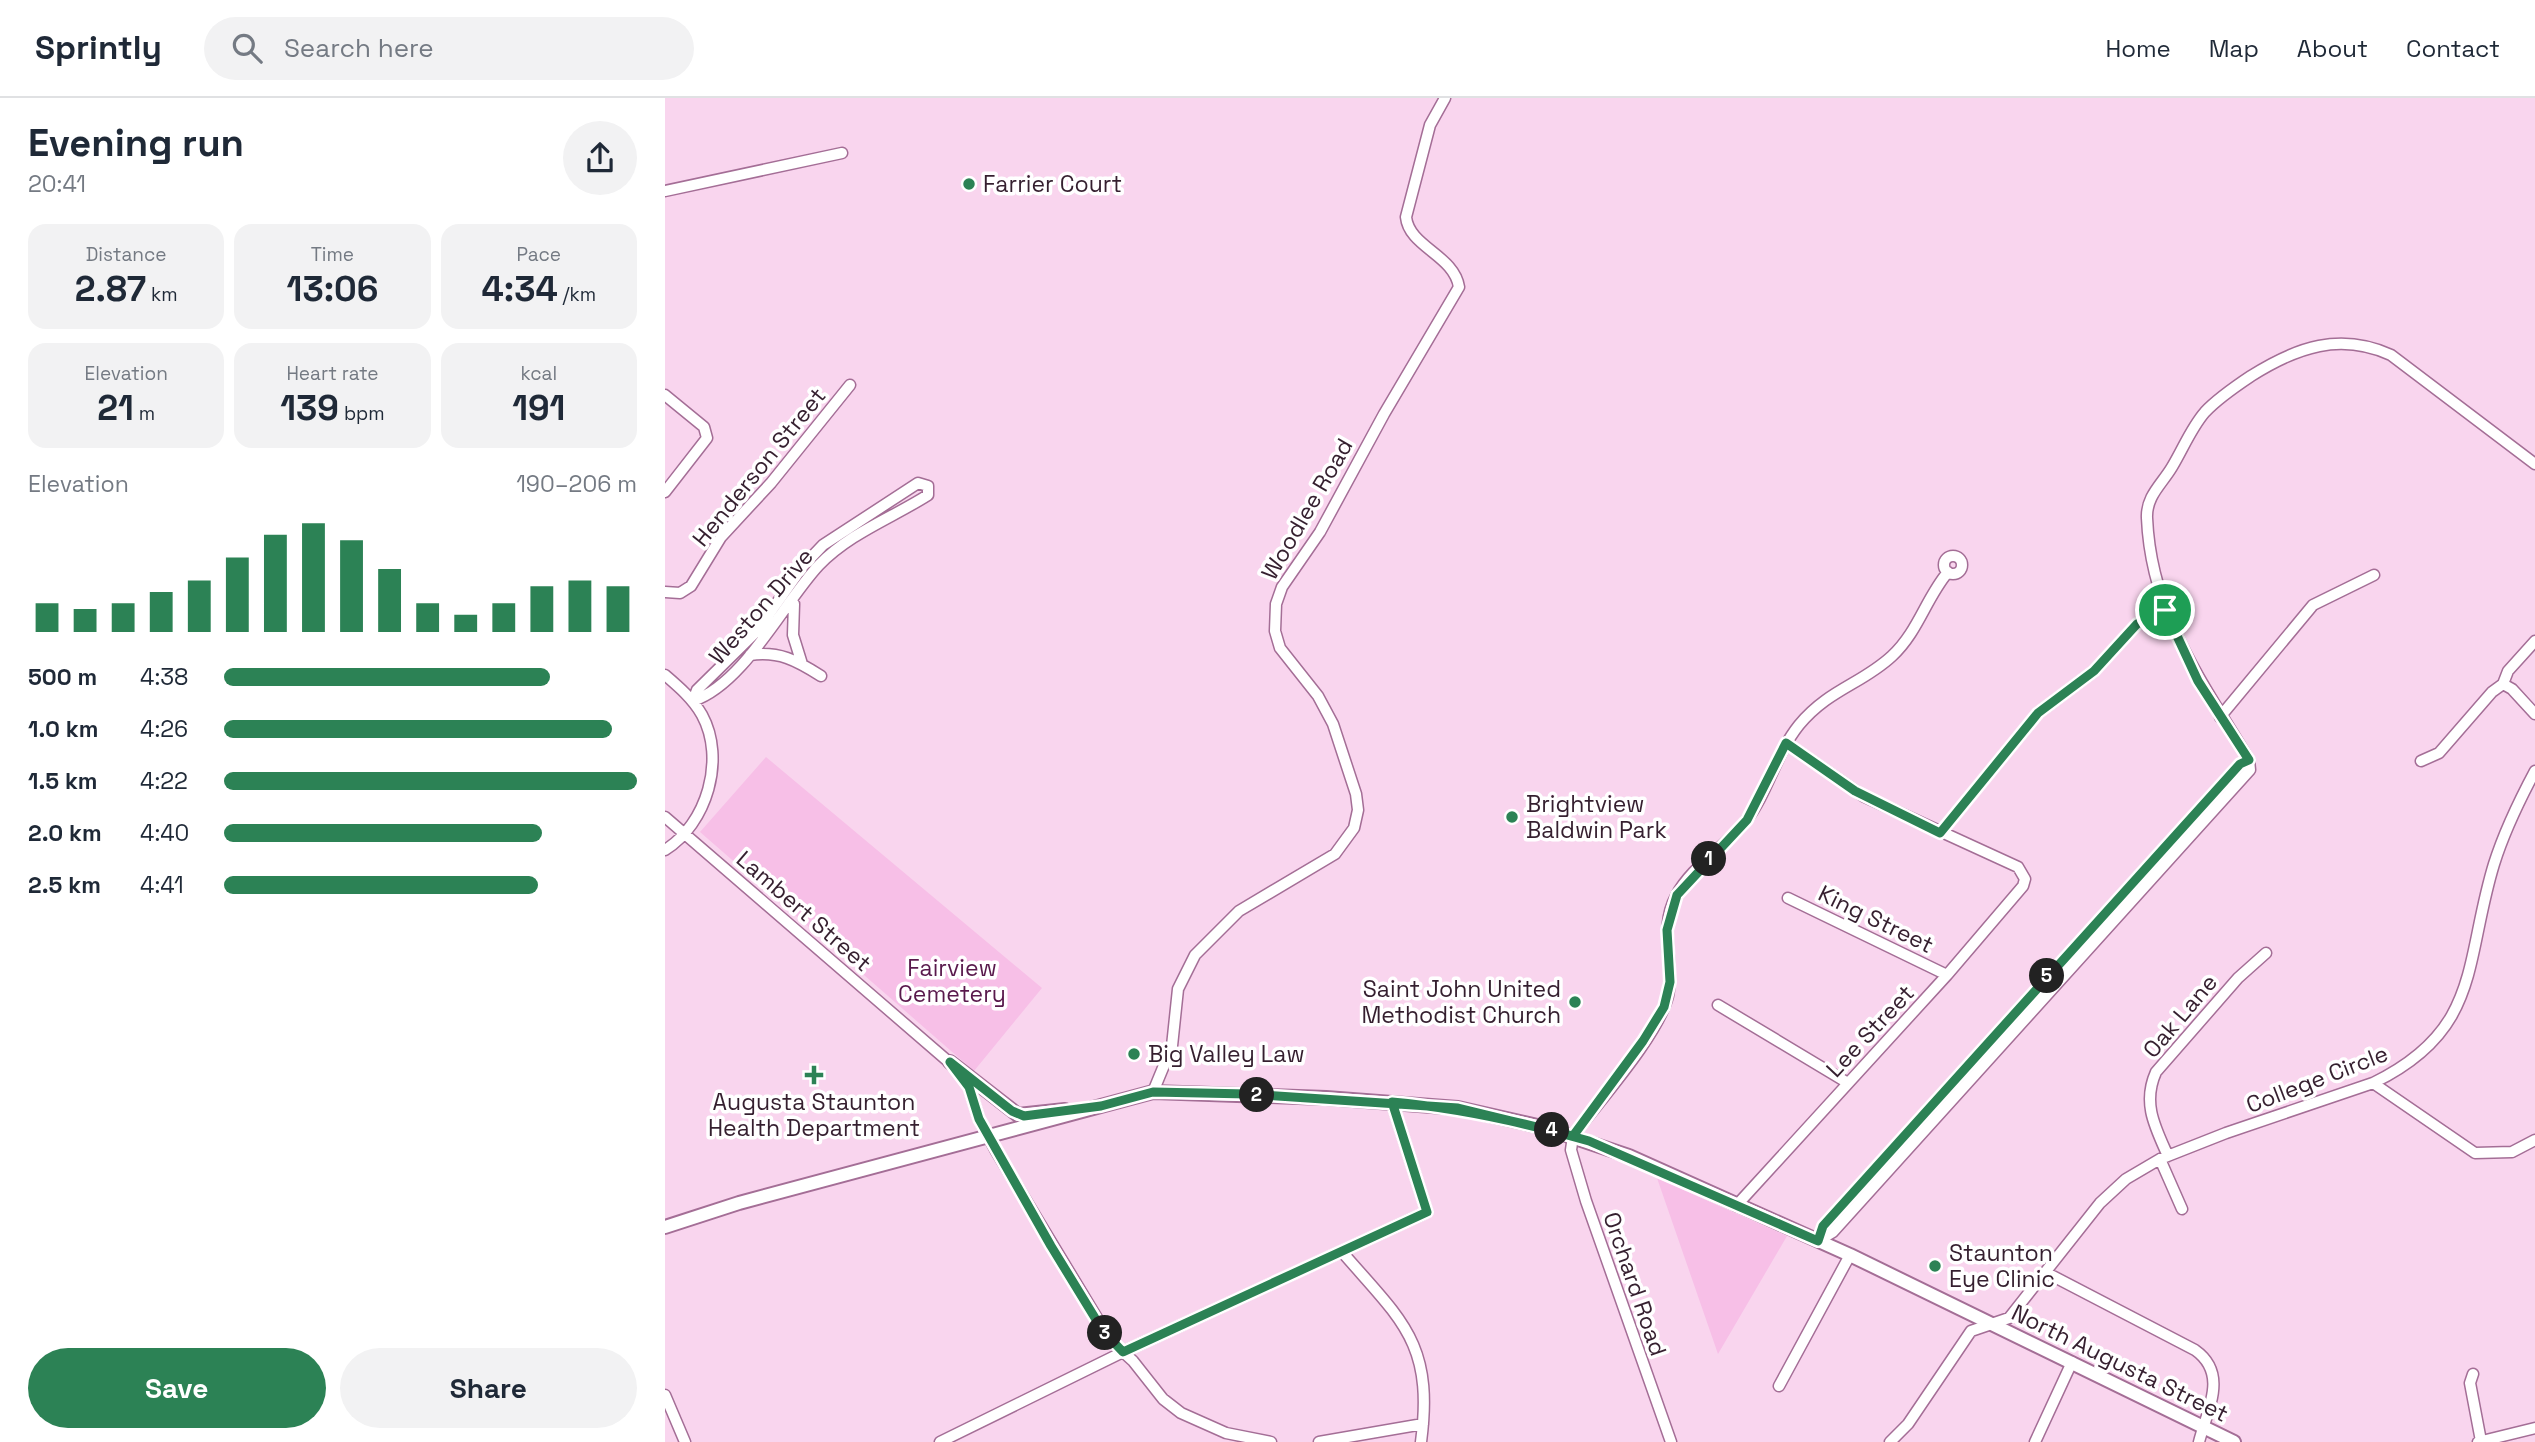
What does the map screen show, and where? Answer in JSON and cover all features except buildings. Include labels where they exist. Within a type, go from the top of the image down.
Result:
[{"type":"main road","points":[[950,1062],[1018,1115],[1101,1106]]},
{"type":"main road","name":"North Augusta Street","points":[[665,1227],[739,1203],[1153,1092],[1392,1102],[1481,1113],[1573,1136],[1629,1156],[1850,1255],[2234,1442]]},
{"type":"street","name":"Woodlee Road","points":[[1153,1092],[1172,1046],[1178,989],[1195,955],[1239,911],[1335,854],[1355,828],[1358,810],[1356,794],[1333,724],[1318,696],[1280,648],[1275,631],[1276,604],[1282,587],[1311,547],[1384,414],[1459,287],[1451,269],[1409,231],[1406,217],[1430,125],[1445,98]]},
{"type":"street","points":[[665,191],[842,153]]},
{"type":"street","points":[[1818,1241],[1833,1232],[2250,770],[2249,760],[2198,681],[2165,610],[2154,578],[2149,549],[2148,502],[2206,411],[2274,361],[2302,349],[2327,343],[2349,342],[2371,346],[2391,355],[2535,464]]},
{"type":"street","name":"Henderson Street","points":[[665,592],[680,593],[691,586],[715,544],[771,483],[850,385]]},
{"type":"street","points":[[665,395],[704,427],[707,438],[665,492]]},
{"type":"street","name":"Weston Drive","points":[[918,483],[928,486],[930,492],[925,498],[890,515],[837,549],[820,565],[750,655],[706,697],[692,701],[697,690],[770,617],[803,566],[823,545],[909,487],[918,483]]},
{"type":"street","points":[[1573,1136],[1643,1041],[1664,1007],[1670,982],[1667,930],[1677,895],[1747,820],[1786,743],[1822,701],[1879,667],[1898,650],[1948,572]]},
{"type":"street","points":[[2220,717],[2313,605],[2374,575]]},
{"type":"street","points":[[796,597],[793,635],[802,664]]},
{"type":"street","points":[[1786,743],[1855,791],[1940,833],[2038,713],[2094,671],[2137,624],[2165,610]]},
{"type":"street","points":[[2421,761],[2439,753],[2492,692],[2503,684],[2508,671],[2535,641]]},
{"type":"street","points":[[741,647],[750,655],[781,654],[821,676]]},
{"type":"street","points":[[665,675],[692,701],[709,733],[712,768],[703,804],[684,834],[665,850]]},
{"type":"street","points":[[2503,684],[2512,689],[2535,714]]},
{"type":"street","name":"College Circle","points":[[1890,1442],[1908,1424],[1971,1331],[2009,1318],[2106,1196],[2133,1174],[2164,1158],[2373,1083],[2394,1073],[2417,1056],[2441,1031],[2459,1005],[2493,865],[2514,812],[2535,771]]},
{"type":"street","name":"Lambert Street","points":[[665,817],[950,1062],[969,1087],[988,1136],[1081,1296],[1105,1333],[1163,1399],[1188,1417],[1226,1433],[1271,1442]]},
{"type":"street","name":"Lee Street","points":[[1736,1206],[1947,975],[2023,886],[2025,877],[2018,867],[1940,833]]},
{"type":"street","name":"King Street","points":[[1788,898],[1947,975]]},
{"type":"street","name":"Oak Lane","points":[[2182,1209],[2149,1108],[2150,1092],[2156,1073],[2238,978],[2266,953]]},
{"type":"street","points":[[1718,1005],[1848,1083]]},
{"type":"street","points":[[2373,1083],[2475,1153],[2512,1152],[2535,1140]]},
{"type":"street","points":[[940,1442],[1123,1352],[1427,1212],[1392,1102]]},
{"type":"street","name":"Orchard Road","points":[[1573,1136],[1571,1150],[1586,1201],[1671,1442]]},
{"type":"street","points":[[1343,1252],[1409,1331],[1422,1371],[1421,1442]]},
{"type":"street","points":[[1779,1385],[1850,1255]]},
{"type":"street","points":[[2045,1272],[2200,1353],[2211,1367],[2215,1383],[2199,1442]]},
{"type":"street","points":[[2035,1442],[2071,1362]]},
{"type":"street","points":[[2473,1374],[2470,1383],[2479,1442],[2535,1428]]},
{"type":"street","points":[[665,1395],[685,1442]]},
{"type":"street","points":[[1319,1442],[1423,1424]]},
{"type":"green space","name":"Fairview Cemetery","points":[[766,757],[1042,988],[974,1071],[700,832]]},
{"type":"green space","points":[[1657,1178],[1787,1236],[1718,1354]]},
{"type":"place","name":"Farrier Court","points":[[969,184]]},
{"type":"place","name":"Brightview Baldwin Park","points":[[1512,817]]},
{"type":"place","name":"Saint John United Methodist Church","points":[[1575,1002]]},
{"type":"place","name":"Big Valley Law","points":[[1134,1054]]},
{"type":"place","name":"Augusta Staunton Health Department","points":[[814,1075]]},
{"type":"place","name":"Staunton Eye Clinic","points":[[1935,1266]]},
{"type":"route","points":[[2165,610],[2137,624],[2094,671],[2038,713],[1940,833],[1855,791],[1786,743],[1759,801],[1747,820],[1677,895],[1667,930],[1670,982],[1664,1007],[1622,1071],[1573,1136],[1458,1108],[1392,1102],[1248,1094],[1153,1092],[1101,1106],[1024,1116],[1012,1111],[950,1062],[969,1087],[979,1119],[1051,1246],[1103,1331],[1123,1352],[1427,1212],[1392,1102],[1432,1105],[1458,1108],[1589,1141],[1629,1156],[1779,1226],[1818,1241],[1823,1226],[1975,1055],[2182,826],[2240,764],[2249,760],[2198,681],[2165,610]]}]
